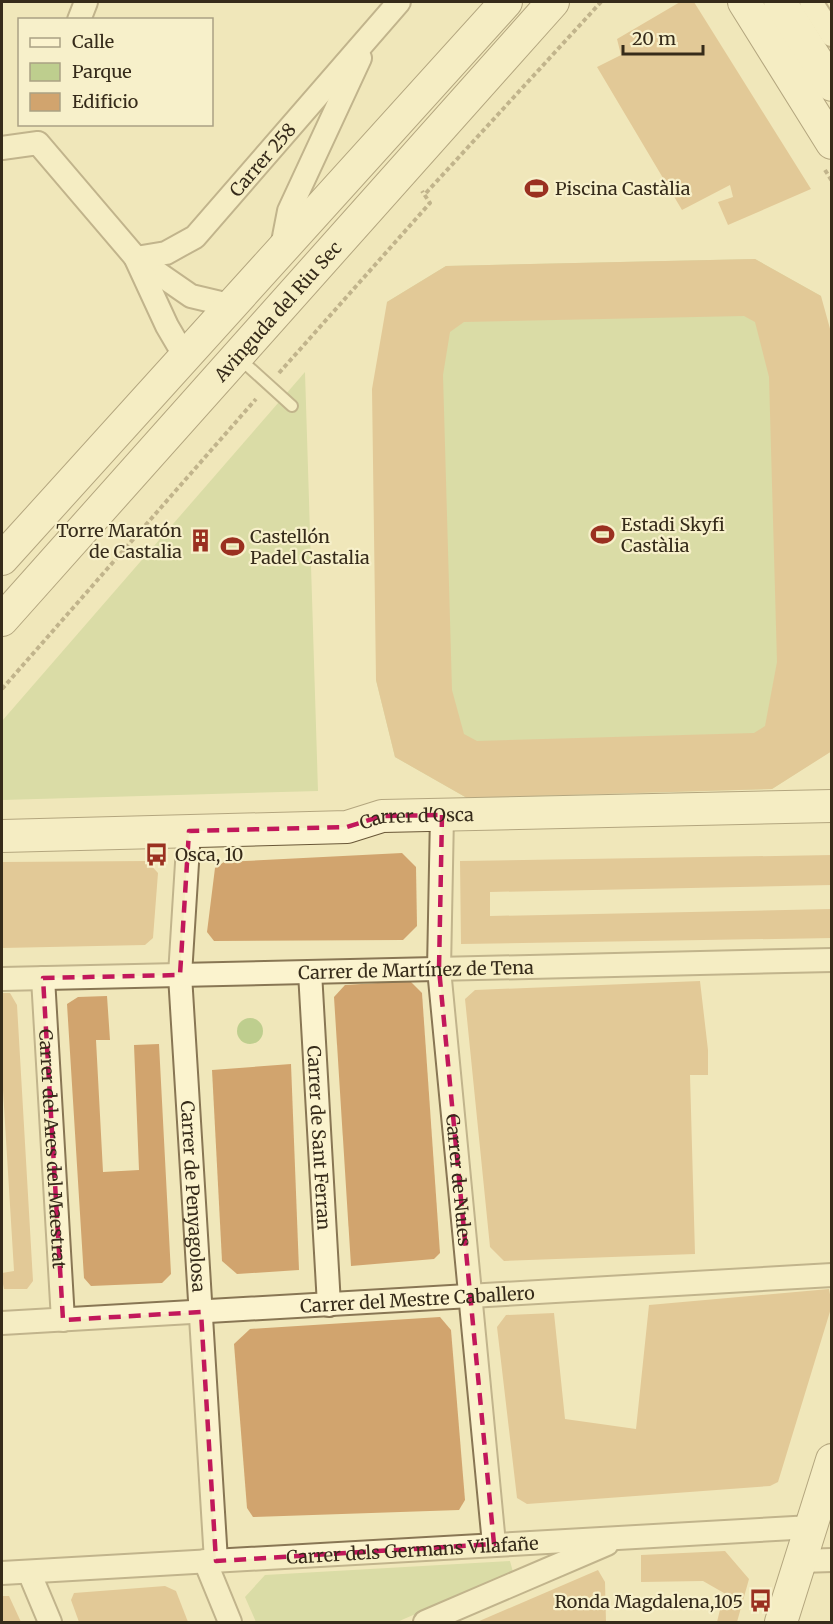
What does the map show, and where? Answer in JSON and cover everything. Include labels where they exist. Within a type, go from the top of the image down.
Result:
[{"type":"street","points":[[80,18],[86,2]]},
{"type":"street","name":"Carrer 258","points":[[136,258],[166,253],[195,237],[399,2]]},
{"type":"street","points":[[2,559],[229,305],[506,2]]},
{"type":"street","name":"Avinguda del Riu Sec","points":[[2,620],[553,2]]},
{"type":"street","points":[[744,2],[831,143]]},
{"type":"street","points":[[780,2],[831,85]]},
{"type":"street","points":[[811,2],[831,35]]},
{"type":"street","name":"Carrer 258","points":[[282,247],[289,211],[372,33]]},
{"type":"street","points":[[2,148],[41,134],[136,258],[167,326],[184,355]]},
{"type":"street","points":[[136,258],[191,296],[229,305]]},
{"type":"street","name":"Carrer d'Osca","points":[[2,836],[347,827],[382,816],[831,806]]},
{"type":"street","name":"Carrer de Nules","points":[[442,815],[439,969],[494,1544]]},
{"type":"street","name":"Carrer de Penyagolosa","points":[[189,831],[180,975],[201,1312],[211,1561]]},
{"type":"street","name":"Carrer de Martínez de Tena","points":[[2,979],[831,960]]},
{"type":"street","name":"Carrer de Sant Ferran","points":[[310,972],[329,1305]]},
{"type":"street","name":"Carrer del Ares del Maestrat","points":[[43,978],[63,1320]]},
{"type":"street","name":"Carrer del Mestre Caballero","points":[[2,1323],[831,1275]]},
{"type":"street","points":[[781,1623],[831,1460]]},
{"type":"street","name":"Carrer dels Germans Vilafañe","points":[[2,1573],[812,1527]]},
{"type":"street","name":"Carrer dels Germans Vilafañe","points":[[425,1623],[620,1538]]},
{"type":"street","points":[[801,1562],[831,1560]]},
{"type":"street","points":[[211,1561],[230,1623]]},
{"type":"street","points":[[29,1572],[50,1623]]},
{"type":"lane","points":[[237,356],[292,406]]},
{"type":"path","points":[[426,193],[601,2]]},
{"type":"path","points":[[2,689],[430,203]]},
{"type":"highlighted area","points":[[442,815],[439,969],[494,1544],[216,1561],[201,1312],[63,1320],[43,978],[180,975],[189,831],[347,827],[382,816]]},
{"type":"green space","name":"Estadi Skyfi Castàlia","points":[[755,259],[821,296],[831,751],[772,789],[467,798],[395,757],[376,680],[387,302],[446,266]]},
{"type":"green space","name":"Castellón Padel Castalia","points":[[305,372],[318,791],[2,800],[2,721]]},
{"type":"green space","points":[[250,1018],[260,1021],[263,1031],[260,1041],[250,1044],[240,1041],[237,1031],[240,1021]]},
{"type":"green space","points":[[510,1561],[513,1572],[397,1622],[256,1622],[245,1597],[265,1575]]},
{"type":"building","points":[[680,2],[694,2],[811,189],[728,225],[718,202],[733,197],[730,185],[682,210],[597,67],[621,55],[617,39]]},
{"type":"building","points":[[755,259],[821,296],[832,336],[832,751],[772,789],[467,798],[395,757],[376,680],[372,389],[387,302],[446,266]],"holes":[[[744,316],[755,322],[769,377],[777,662],[765,726],[754,733],[477,741],[464,734],[452,690],[443,375],[450,332],[464,322]]]},
{"type":"building","name":"Torre Maratón de Castalia","points":[[192,532],[208,532],[208,547],[192,547]]},
{"type":"building","points":[[402,853],[416,867],[417,926],[403,940],[214,941],[207,932],[215,868],[224,862]]},
{"type":"building","points":[[832,855],[832,885],[490,892],[490,916],[832,909],[832,938],[461,944],[460,861]]},
{"type":"building","points":[[147,861],[158,873],[153,938],[145,945],[2,948],[2,862]]},
{"type":"building","points":[[410,981],[422,993],[440,1253],[434,1259],[351,1266],[334,997],[345,985]]},
{"type":"building","points":[[700,981],[708,1050],[708,1075],[690,1075],[695,1254],[504,1261],[490,1247],[465,999],[475,990]]},
{"type":"building","points":[[2,993],[10,993],[17,1005],[33,1281],[27,1289],[4,1289],[2,1279],[2,1273],[14,1271],[2,1074]]},
{"type":"building","points":[[107,996],[110,1040],[96,1040],[103,1172],[139,1170],[134,1045],[159,1044],[171,1274],[162,1283],[91,1286],[84,1278],[67,1004],[78,997]]},
{"type":"building","points":[[291,1064],[299,1270],[237,1274],[222,1261],[212,1070]]},
{"type":"building","points":[[829,1289],[832,1305],[778,1482],[770,1486],[527,1504],[517,1498],[497,1327],[506,1315],[554,1313],[565,1419],[636,1429],[649,1305]]},
{"type":"building","points":[[440,1317],[451,1330],[465,1500],[459,1510],[253,1517],[247,1508],[234,1344],[250,1329]]},
{"type":"building","points":[[725,1551],[749,1579],[737,1622],[717,1622],[724,1593],[703,1581],[641,1582],[641,1555]]},
{"type":"building","points":[[598,1570],[605,1582],[606,1622],[477,1622]]},
{"type":"building","points":[[165,1586],[176,1591],[188,1622],[79,1622],[71,1600],[74,1593]]},
{"type":"building","points":[[2,1596],[9,1596],[21,1622],[2,1622]]},
{"type":"place","name":"Piscina Castàlia","points":[[537,188]]},
{"type":"place","name":"Estadi Skyfi Castàlia","points":[[603,534]]},
{"type":"place","name":"Torre Maratón de Castalia","points":[[200,540]]},
{"type":"place","name":"Castellón Padel Castalia","points":[[232,546]]},
{"type":"place","name":"Osca, 10","points":[[157,854]]},
{"type":"place","name":"Ronda Magdalena,105","points":[[761,1601]]}]
